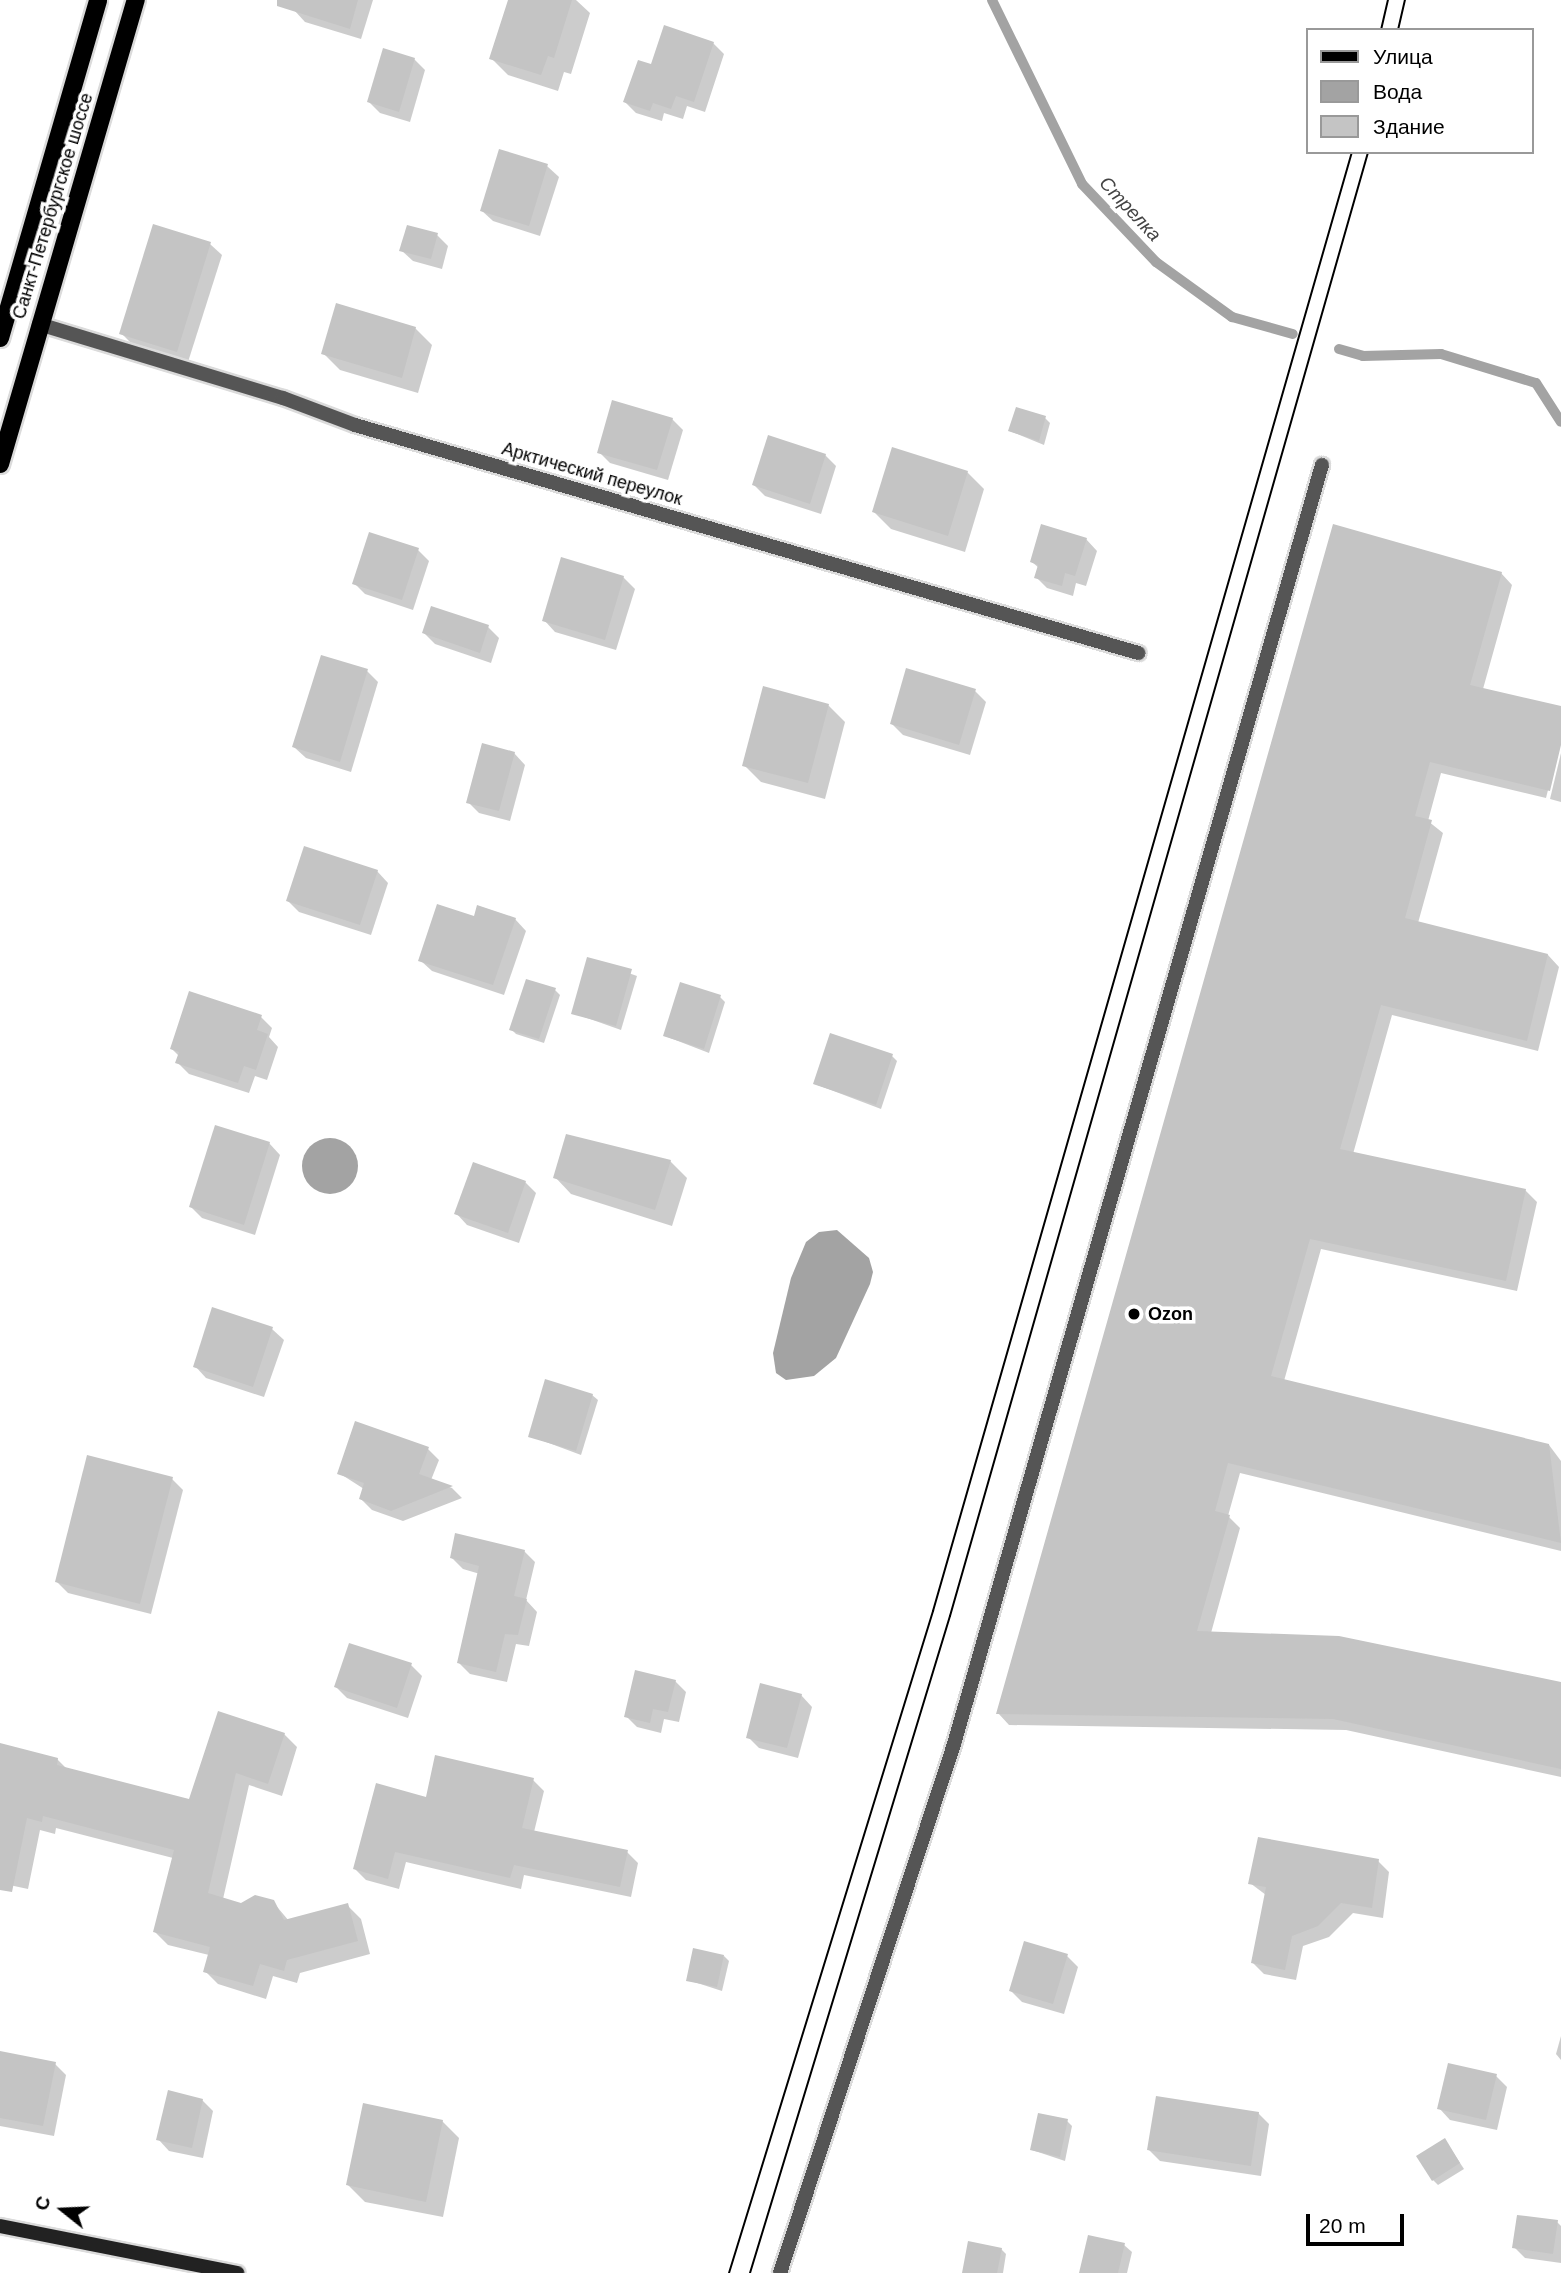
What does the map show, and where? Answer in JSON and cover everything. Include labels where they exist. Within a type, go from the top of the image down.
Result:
[{"type":"main road","name":"Санкт-Петербургское шоссе","points":[[0,338],[98,0]]},
{"type":"main road","name":"Санкт-Петербургское шоссе","points":[[0,464],[136,0]]},
{"type":"main road","points":[[0,2226],[237,2273]]},
{"type":"street","name":"Арктический переулок","points":[[39,324],[283,398],[355,425],[1138,653]]},
{"type":"street","points":[[780,2273],[954,1744],[1322,465]]},
{"type":"water","points":[[324,1138],[336,1138],[346,1142],[354,1150],[358,1166],[354,1182],[346,1190],[336,1194],[324,1194],[314,1190],[306,1182],[302,1172],[302,1160],[306,1150],[314,1142]]},
{"type":"water","points":[[837,1230],[869,1258],[873,1272],[870,1284],[836,1358],[814,1376],[786,1380],[776,1373],[773,1353],[791,1278],[806,1242],[819,1232]]},
{"type":"building","points":[[277,0],[358,0],[350,29],[277,6]]},
{"type":"building","points":[[508,0],[572,0],[554,58],[548,56],[541,75],[489,59]]},
{"type":"building","points":[[664,25],[714,42],[694,102],[676,96],[671,109],[653,103],[650,111],[623,102],[638,60],[651,64]]},
{"type":"building","points":[[383,48],[415,58],[399,112],[367,102]]},
{"type":"building","points":[[499,149],[548,164],[529,226],[480,211]]},
{"type":"building","points":[[153,224],[211,242],[177,352],[119,334]]},
{"type":"building","points":[[407,225],[438,233],[431,259],[399,251]]},
{"type":"building","points":[[336,303],[416,327],[402,378],[321,354]]},
{"type":"building","points":[[612,400],[673,418],[657,470],[597,453]]},
{"type":"building","points":[[1016,407],[1046,416],[1039,441],[1008,431]]},
{"type":"building","points":[[768,435],[826,454],[810,504],[752,485]]},
{"type":"building","points":[[892,447],[968,471],[948,536],[872,512]]},
{"type":"building","points":[[1041,524],[1087,538],[1075,576],[1065,573],[1062,586],[1034,578],[1038,565],[1030,562]]},
{"type":"building","points":[[1333,524],[1502,572],[1470,685],[1561,706],[1561,745],[1550,791],[1430,762],[1415,816],[1432,820],[1405,918],[1548,954],[1527,1041],[1381,1005],[1340,1149],[1526,1189],[1506,1281],[1310,1239],[1271,1376],[1549,1444],[1561,1543],[1228,1463],[1215,1511],[1230,1515],[1197,1631],[1339,1636],[1561,1682],[1561,1769],[1333,1719],[996,1714]]},
{"type":"building","points":[[369,532],[419,548],[402,600],[352,584]]},
{"type":"building","points":[[561,557],[624,576],[605,640],[542,621]]},
{"type":"building","points":[[431,606],[489,625],[480,653],[422,633]]},
{"type":"building","points":[[321,655],[368,669],[340,762],[292,747]]},
{"type":"building","points":[[906,668],[976,689],[959,745],[890,724]]},
{"type":"building","points":[[763,686],[829,704],[808,783],[742,766]]},
{"type":"building","points":[[482,743],[515,752],[499,811],[466,803]]},
{"type":"building","points":[[304,846],[378,870],[360,925],[286,901]]},
{"type":"building","points":[[437,904],[474,916],[477,905],[516,918],[493,985],[418,961]]},
{"type":"building","points":[[587,957],[632,969],[616,1026],[571,1014]]},
{"type":"building","points":[[526,979],[556,988],[539,1039],[509,1030]]},
{"type":"building","points":[[680,982],[721,995],[704,1049],[663,1036]]},
{"type":"building","points":[[189,991],[262,1015],[257,1030],[268,1034],[256,1070],[244,1066],[238,1083],[175,1063],[179,1052],[170,1049]]},
{"type":"building","points":[[830,1033],[893,1054],[876,1105],[813,1084]]},
{"type":"building","points":[[215,1125],[270,1142],[244,1225],[189,1207]]},
{"type":"building","points":[[566,1134],[671,1160],[655,1210],[553,1178]]},
{"type":"building","points":[[473,1162],[526,1181],[508,1233],[454,1214]]},
{"type":"building","points":[[212,1307],[273,1327],[253,1387],[193,1367]]},
{"type":"building","points":[[545,1379],[593,1394],[576,1451],[528,1437]]},
{"type":"building","points":[[355,1421],[429,1447],[419,1474],[453,1486],[391,1511],[359,1499],[364,1483],[337,1474]]},
{"type":"building","points":[[87,1455],[173,1477],[140,1604],[55,1582]]},
{"type":"building","points":[[455,1533],[525,1550],[514,1596],[527,1599],[518,1635],[505,1634],[496,1672],[457,1663],[479,1566],[450,1558]]},
{"type":"building","points":[[349,1643],[412,1663],[397,1708],[334,1687]]},
{"type":"building","points":[[635,1670],[676,1680],[668,1712],[653,1709],[650,1723],[624,1717]]},
{"type":"building","points":[[760,1683],[802,1694],[787,1748],[746,1738]]},
{"type":"building","points":[[218,1711],[285,1733],[268,1784],[236,1773],[208,1893],[241,1903],[255,1895],[274,1900],[284,1920],[348,1903],[358,1941],[287,1960],[284,1971],[260,1964],[253,1986],[203,1972],[210,1947],[153,1932],[174,1850],[43,1816],[42,1822],[27,1818],[12,1892],[0,1890],[0,1743],[58,1758],[57,1765],[189,1799]]},
{"type":"building","points":[[435,1755],[534,1778],[522,1828],[628,1850],[620,1887],[514,1865],[510,1878],[395,1852],[388,1879],[353,1869],[376,1783],[426,1797]]},
{"type":"building","points":[[1258,1837],[1379,1859],[1372,1908],[1341,1903],[1318,1926],[1292,1936],[1285,1970],[1251,1963],[1266,1887],[1248,1884]]},
{"type":"building","points":[[1024,1941],[1068,1954],[1053,2004],[1009,1991]]},
{"type":"building","points":[[693,1948],[724,1955],[717,1987],[686,1981]]},
{"type":"building","points":[[0,2051],[56,2062],[43,2126],[0,2118]]},
{"type":"building","points":[[1448,2063],[1497,2074],[1486,2120],[1437,2109]]},
{"type":"building","points":[[168,2090],[203,2099],[192,2148],[156,2140]]},
{"type":"building","points":[[1156,2096],[1259,2112],[1251,2166],[1147,2150]]},
{"type":"building","points":[[363,2103],[443,2120],[426,2202],[346,2185]]},
{"type":"building","points":[[1038,2113],[1068,2119],[1060,2157],[1030,2150]]},
{"type":"building","points":[[1445,2138],[1460,2163],[1432,2181],[1416,2156]]},
{"type":"building","points":[[1517,2215],[1558,2220],[1553,2254],[1512,2248]]},
{"type":"building","points":[[1088,2235],[1125,2243],[1118,2273],[1079,2273]]},
{"type":"building","points":[[968,2241],[1002,2248],[997,2273],[962,2273]]},
{"type":"waterway","name":"Стрелка","points":[[992,0],[1082,184],[1156,262],[1232,317],[1293,334]]},
{"type":"waterway","points":[[1339,349],[1363,356],[1441,354],[1536,383],[1561,422]]},
{"type":"tram line","points":[[1381,28],[1388,0]]},
{"type":"tram line","points":[[1398,28],[1405,0]]},
{"type":"tram line","points":[[729,2273],[933,1611],[1351,154]]},
{"type":"tram line","points":[[750,2273],[950,1616],[1367,154]]},
{"type":"place","name":"Ozon","points":[[1134,1314]]}]
